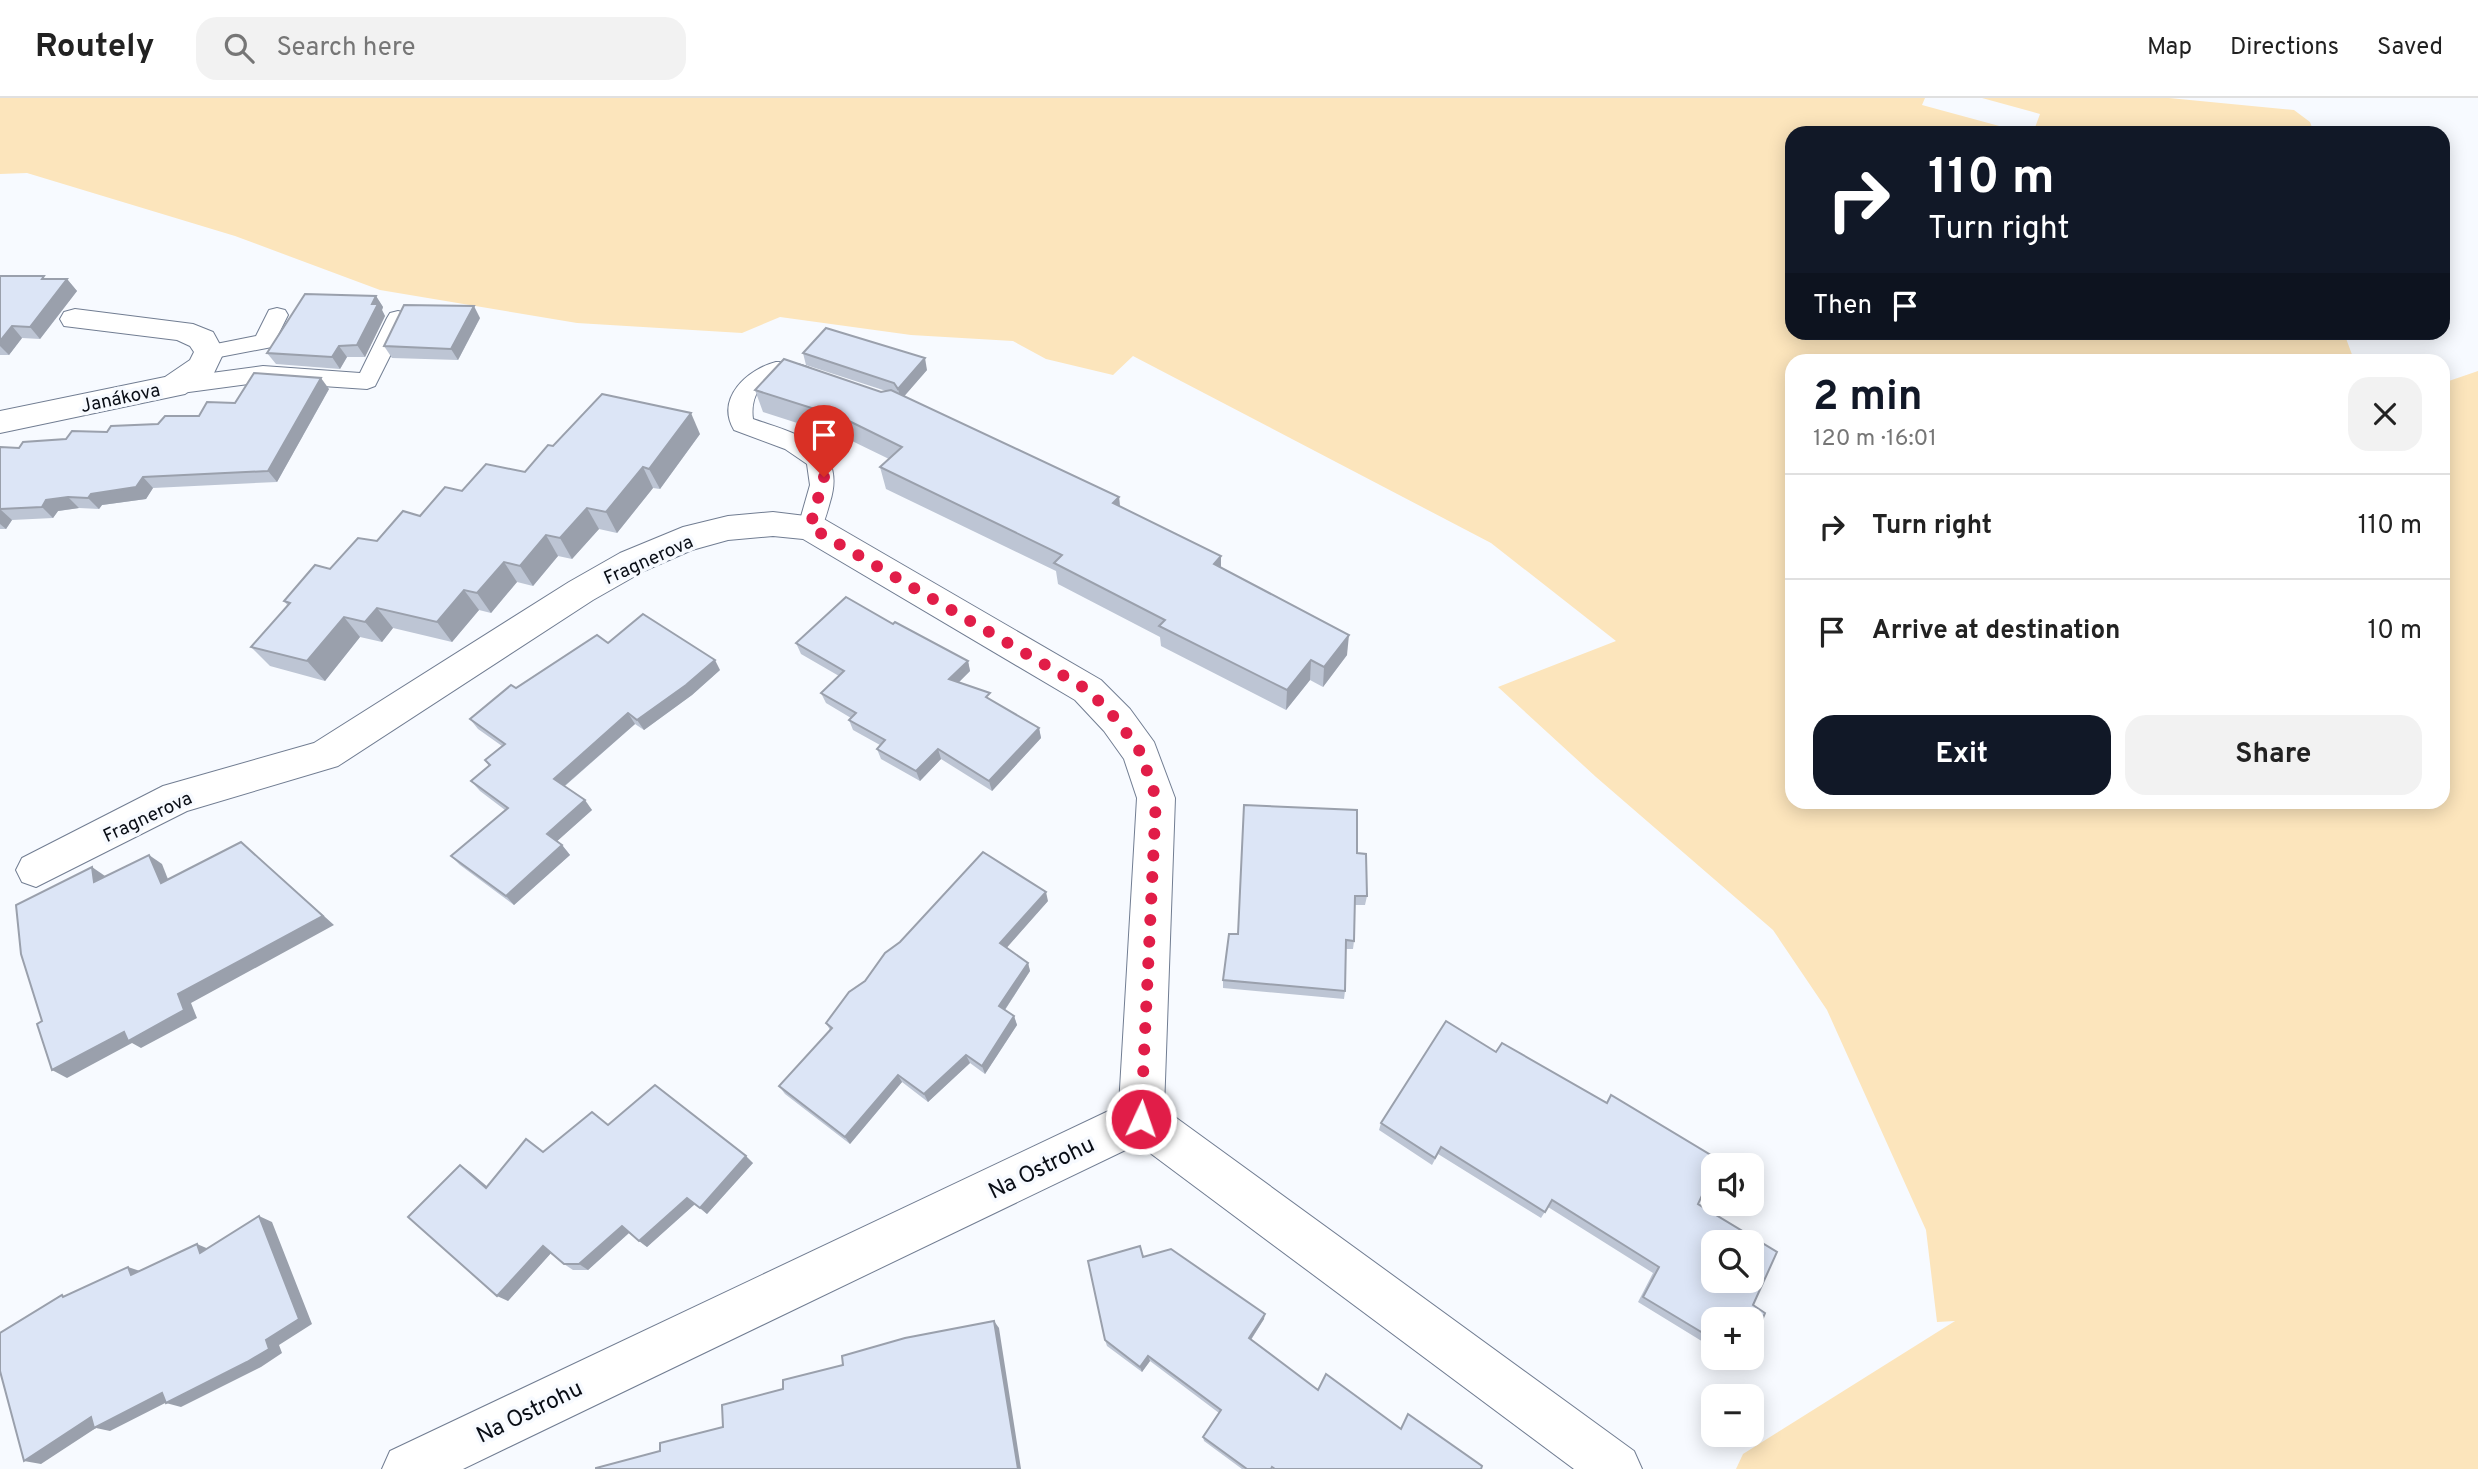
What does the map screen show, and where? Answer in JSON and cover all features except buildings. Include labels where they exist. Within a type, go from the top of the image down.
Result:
[{"type":"street","points":[[75,319],[182,331],[202,339],[209,352]]},
{"type":"street","name":"Janákova","points":[[0,422],[174,386],[203,366],[209,352]]},
{"type":"street","name":"Fragnerova","points":[[36,870],[177,798],[325,755],[581,591],[632,562],[683,540],[727,528],[774,524],[810,527],[1088,690],[1117,720],[1141,753],[1156,798],[1141,1119]]},
{"type":"street","points":[[1141,1119],[1616,1469]]},
{"type":"street","name":"Na Ostrohu","points":[[408,1469],[1141,1119]]},
{"type":"lane","points":[[209,352],[264,342],[277,315]]},
{"type":"lane","points":[[174,386],[263,374],[367,381],[398,318]]},
{"type":"lane","points":[[810,527],[824,477],[820,462],[811,451],[743,424],[739,412],[743,394],[756,378],[774,370],[790,370],[827,383]]},
{"type":"shaded area","points":[[0,98],[1925,98],[1922,105],[1999,126],[1785,126],[1785,340],[2347,340],[2352,354],[1785,354],[1785,809],[2450,809],[2450,381],[2478,371],[2478,1469],[1736,1469],[1743,1454],[1754,1447],[1764,1447],[1764,1441],[1955,1321],[1937,1322],[1926,1230],[1827,1010],[1773,930],[1596,777],[1498,687],[1616,641],[1491,543],[1133,356],[1113,375],[1046,359],[1013,341],[911,335],[780,317],[742,333],[577,323],[380,290],[235,236],[27,173],[0,174]]},
{"type":"shaded area","points":[[1982,98],[2169,98],[2294,110],[2311,126],[2036,126],[2040,114]]},
{"type":"route","points":[[824,477],[810,527],[1088,690],[1117,720],[1141,753],[1156,798],[1141,1119]]}]
